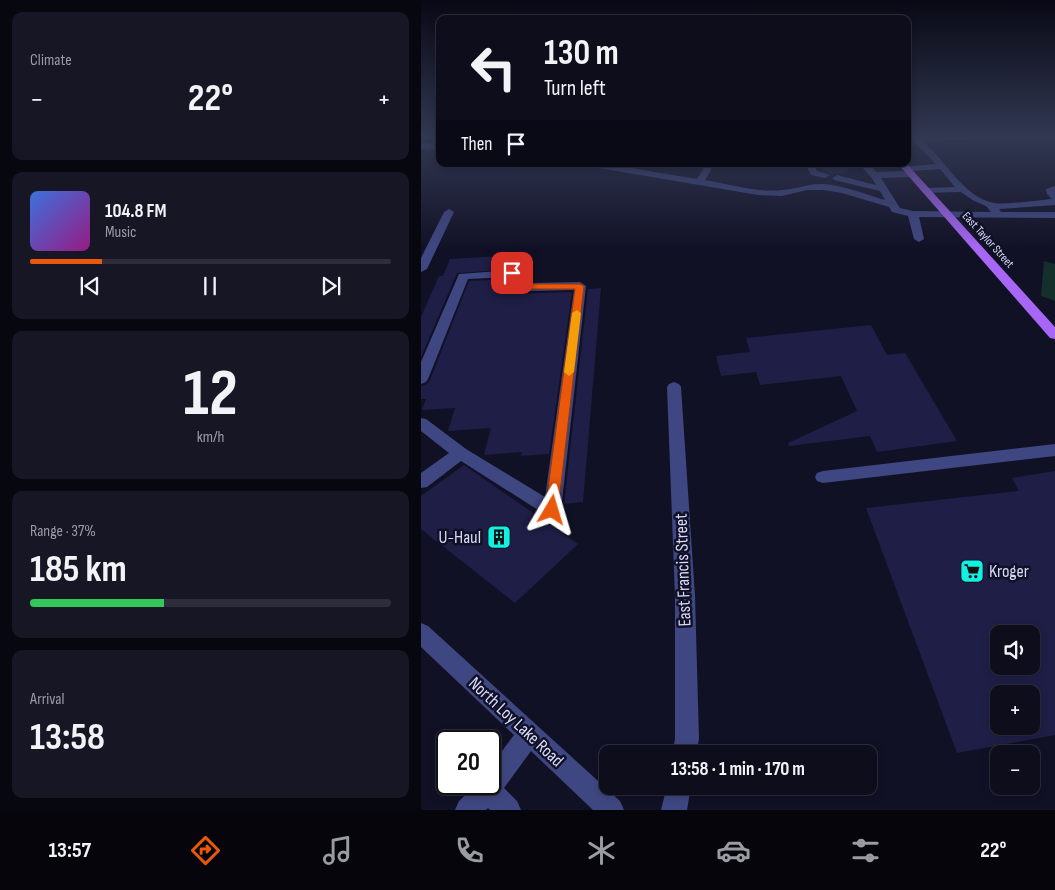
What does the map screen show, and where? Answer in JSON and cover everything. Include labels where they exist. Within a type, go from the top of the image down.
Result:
[{"type":"main road","name":"East Taylor Street","points":[[911,174],[1055,335]]},
{"type":"street","points":[[655,174],[758,192],[782,193],[807,187],[824,186],[892,205]]},
{"type":"street","points":[[699,182],[704,174]]},
{"type":"street","points":[[818,174],[825,175]]},
{"type":"street","points":[[881,174],[875,175],[896,210],[913,214],[1055,215]]},
{"type":"street","points":[[950,174],[977,199],[989,202],[998,215]]},
{"type":"street","points":[[837,178],[883,189]]},
{"type":"street","points":[[926,191],[964,188]]},
{"type":"street","points":[[1055,189],[1051,189],[1055,197]]},
{"type":"street","points":[[992,206],[1055,202]]},
{"type":"street","points":[[421,269],[449,212]]},
{"type":"street","points":[[913,214],[919,239]]},
{"type":"street","points":[[421,379],[463,276],[512,273],[528,287],[580,286],[552,510],[460,453],[421,423]]},
{"type":"street","name":"East Francis Street","points":[[674,387],[685,596],[686,745]]},
{"type":"street","points":[[823,477],[1055,450]]},
{"type":"street","points":[[421,482],[460,453]]},
{"type":"street","name":"North Loy Lake Road","points":[[421,633],[608,809]]},
{"type":"street","points":[[501,772],[529,734]]},
{"type":"street","points":[[468,810],[483,795]]},
{"type":"street","points":[[493,795],[508,810]]},
{"type":"street","points":[[674,810],[677,795]]},
{"type":"green space","points":[[1044,261],[1055,264],[1055,301],[1041,296]]},
{"type":"building","points":[[520,255],[516,269],[457,273],[421,357],[421,317],[439,276],[443,276],[450,259]]},
{"type":"building","points":[[508,279],[512,282],[509,294],[572,292],[549,454],[521,456],[522,452],[484,455],[491,428],[448,431],[455,408],[422,410],[426,399],[421,399],[421,386],[427,384],[430,380],[469,281]]},
{"type":"building","points":[[601,288],[583,502],[564,504],[588,289]]},
{"type":"building","points":[[871,325],[887,355],[905,353],[957,441],[877,452],[870,436],[789,446],[788,443],[857,411],[841,376],[760,385],[756,372],[721,376],[716,356],[750,352],[746,338]]},
{"type":"building","name":"U-Haul","points":[[464,465],[578,544],[515,603],[421,529],[421,496]]},
{"type":"building","name":"Kroger","points":[[1055,471],[1055,735],[1001,745],[990,745],[990,747],[957,753],[866,508],[1019,491],[1012,478]]},
{"type":"slow traffic","points":[[569,372],[577,313]]},
{"type":"place","name":"U-Haul","points":[[499,537]]},
{"type":"place","name":"Kroger","points":[[972,571]]},
{"type":"route","points":[[512,273],[528,287],[580,286],[552,510]]}]
